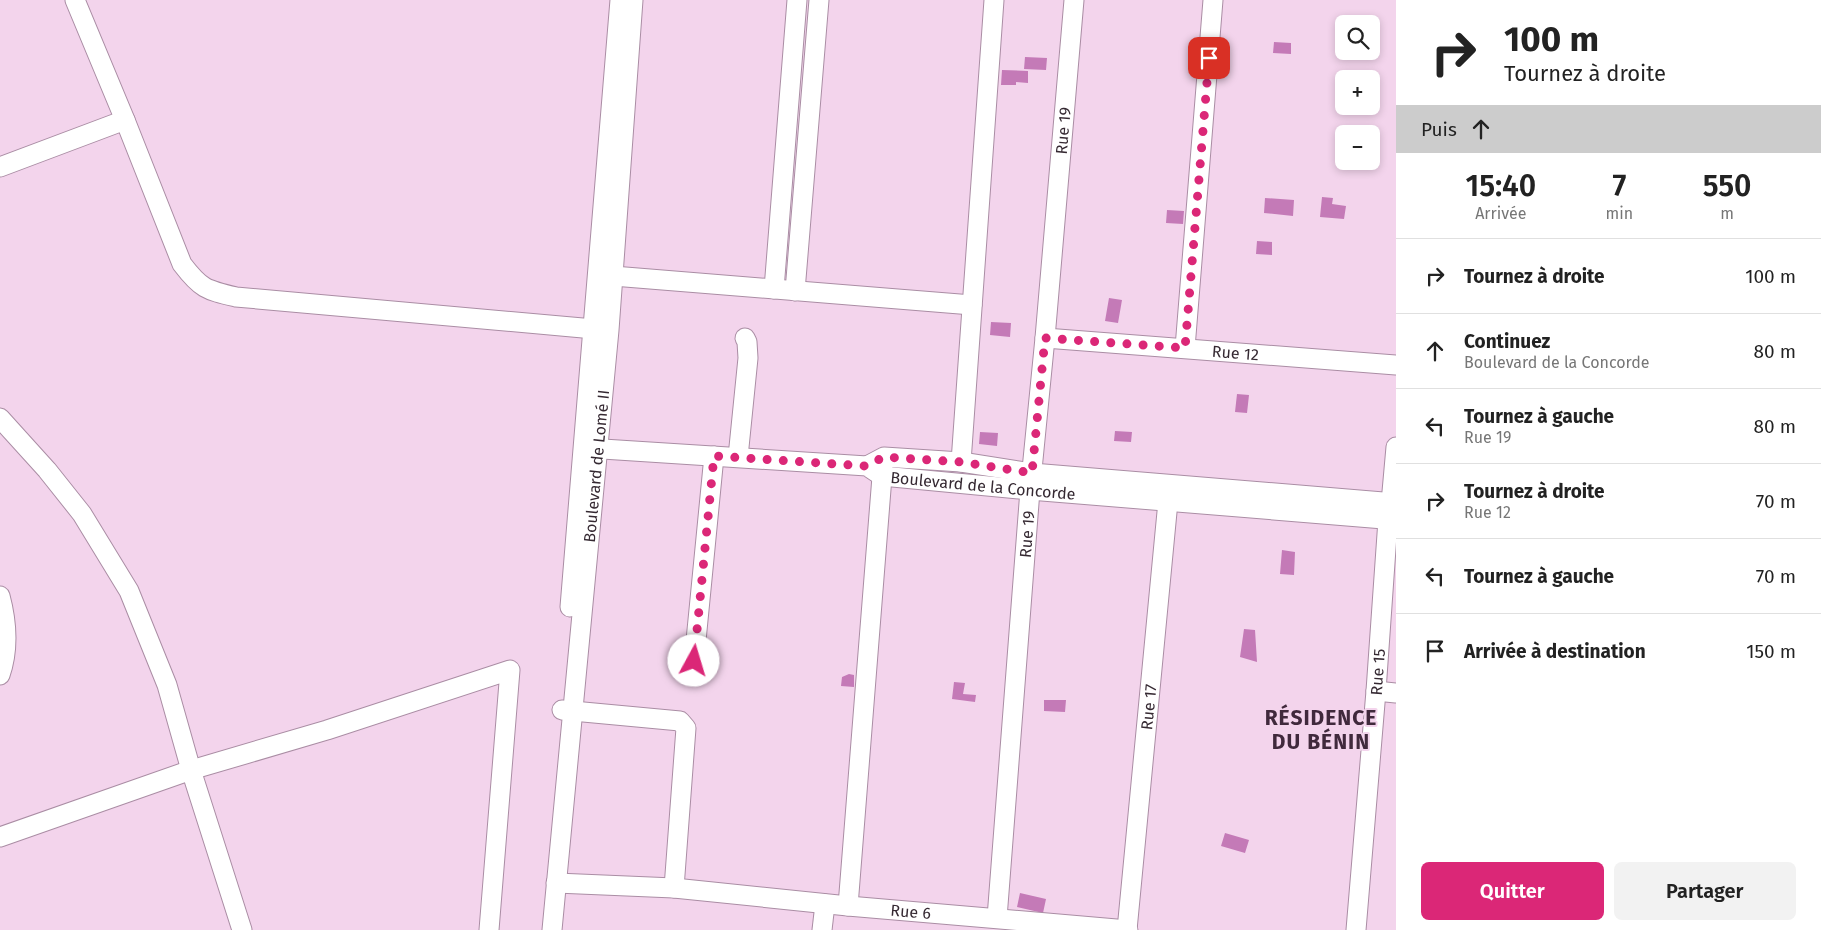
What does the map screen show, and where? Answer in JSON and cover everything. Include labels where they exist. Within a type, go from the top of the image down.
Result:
[{"type":"street","points":[[76,0],[182,264],[194,280],[209,291],[236,297],[601,330]]},
{"type":"street","name":"Boulevard de Lomé II","points":[[552,930],[568,711],[601,330],[620,0]]},
{"type":"street","name":"Boulevard de Lomé II","points":[[601,330],[613,276],[633,0]]},
{"type":"street","points":[[774,289],[796,0]]},
{"type":"street","points":[[795,291],[819,0]]},
{"type":"street","points":[[961,462],[994,0]]},
{"type":"street","name":"Rue 19","points":[[996,918],[1031,482],[1074,0]]},
{"type":"street","points":[[1185,348],[1213,0]]},
{"type":"street","points":[[0,167],[125,120]]},
{"type":"street","points":[[613,276],[972,305]]},
{"type":"street","points":[[738,457],[748,358],[745,338]]},
{"type":"street","name":"Rue 12","points":[[1045,338],[1396,365]]},
{"type":"street","points":[[0,418],[47,470],[82,514],[129,591],[167,685],[191,770],[242,930]]},
{"type":"street","name":"Rue 15","points":[[1356,930],[1393,511],[1396,447]]},
{"type":"street","points":[[590,449],[738,457],[874,471],[848,906]]},
{"type":"street","points":[[694,661],[714,456]]},
{"type":"street","name":"Boulevard de la Concorde","points":[[874,471],[884,457],[961,462],[1031,482]]},
{"type":"street","name":"Boulevard de la Concorde","points":[[874,471],[1393,511]]},
{"type":"street","name":"Rue 17","points":[[1127,930],[1169,493]]},
{"type":"street","points":[[0,596],[6,622],[5,655],[0,675]]},
{"type":"street","points":[[0,837],[191,770],[327,730],[510,670],[484,929]]},
{"type":"street","points":[[1376,690],[1396,693]]},
{"type":"street","points":[[568,711],[680,721],[684,723],[686,728],[685,765],[674,888]]},
{"type":"street","name":"Boulevard de Lomé II","points":[[542,930],[568,711]]},
{"type":"street","name":"Rue 6","points":[[556,883],[674,888],[825,904],[1127,930]]},
{"type":"street","points":[[822,930],[825,904]]},
{"type":"shaded area","points":[[1274,42],[1291,43],[1291,54],[1273,53]]},
{"type":"shaded area","points":[[1025,57],[1047,58],[1046,70],[1024,69]]},
{"type":"shaded area","points":[[1002,70],[1028,71],[1028,83],[1016,82],[1016,85],[1001,85]]},
{"type":"shaded area","points":[[1322,197],[1333,198],[1332,204],[1346,206],[1344,219],[1320,217]]},
{"type":"shaded area","points":[[1265,198],[1294,200],[1293,216],[1264,213]]},
{"type":"shaded area","points":[[1167,210],[1184,211],[1183,224],[1166,223]]},
{"type":"shaded area","points":[[1257,241],[1272,242],[1272,255],[1256,254]]},
{"type":"shaded area","points":[[1109,298],[1122,300],[1118,323],[1105,321]]},
{"type":"shaded area","points":[[991,322],[1011,323],[1010,337],[990,335]]},
{"type":"shaded area","points":[[1237,394],[1249,395],[1247,413],[1235,412]]},
{"type":"shaded area","points":[[1115,431],[1132,432],[1131,442],[1114,441]]},
{"type":"shaded area","points":[[980,432],[998,433],[997,446],[979,444]]},
{"type":"shaded area","points":[[1282,550],[1295,552],[1294,575],[1280,574]]},
{"type":"shaded area","points":[[1244,629],[1255,630],[1257,662],[1240,657]]},
{"type":"shaded area","points":[[849,674],[854,675],[854,687],[841,686],[842,677]]},
{"type":"shaded area","points":[[954,682],[965,683],[963,694],[976,695],[975,702],[952,699]]},
{"type":"shaded area","points":[[1044,700],[1066,700],[1065,712],[1044,711]]},
{"type":"shaded area","points":[[1225,833],[1249,840],[1245,853],[1221,846]]},
{"type":"shaded area","points":[[1020,893],[1046,899],[1043,913],[1017,907]]},
{"type":"district","name":"RÉSIDENCE DU BÉNIN","points":[[1321,730]]},
{"type":"route","points":[[694,661],[714,456],[866,466],[884,457],[961,462],[1032,473],[1045,338],[1185,348],[1209,58]]}]
